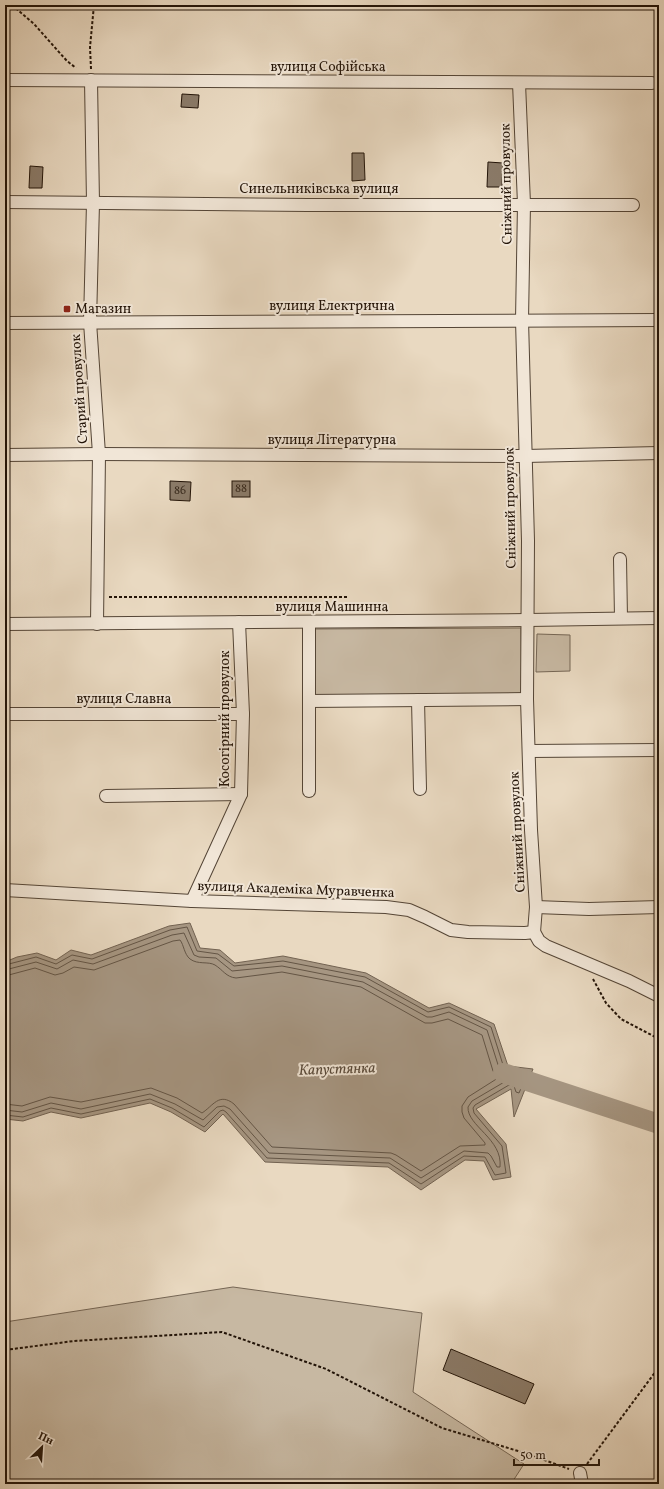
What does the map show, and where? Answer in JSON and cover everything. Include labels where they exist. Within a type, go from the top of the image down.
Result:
[{"type":"street","name":"вулиця Софійська","points":[[5,80],[652,83]]},
{"type":"street","name":"Старий провулок","points":[[91,80],[93,203],[90,322],[99,454],[97,624]]},
{"type":"street","name":"Сніжний провулок","points":[[520,83],[524,204],[522,320],[528,541],[527,699],[531,830],[536,907],[534,932]]},
{"type":"street","name":"Синельниківська вулиця","points":[[5,202],[308,205],[634,205]]},
{"type":"street","name":"вулиця Електрична","points":[[5,323],[659,320]]},
{"type":"street","name":"вулиця Літературна","points":[[5,455],[525,456],[659,453]]},
{"type":"street","points":[[620,559],[620,618]]},
{"type":"street","name":"вулиця Машинна","points":[[5,624],[659,618]]},
{"type":"street","name":"Косогірний провулок","points":[[192,901],[241,794],[243,714],[239,622]]},
{"type":"street","points":[[309,622],[309,791]]},
{"type":"street","points":[[309,700],[527,699]]},
{"type":"street","points":[[418,700],[420,789]]},
{"type":"street","name":"вулиця Славна","points":[[5,714],[243,714]]},
{"type":"street","points":[[529,751],[659,750]]},
{"type":"street","points":[[106,796],[241,794]]},
{"type":"street","name":"вулиця Академіка Муравченка","points":[[5,890],[192,901],[386,907],[408,910],[451,930],[468,932],[534,932]]},
{"type":"street","points":[[536,907],[589,909],[659,907]]},
{"type":"street","points":[[534,932],[539,941],[546,946],[629,981],[659,996]]},
{"type":"path","points":[[12,5],[34,24],[67,61],[91,80]]},
{"type":"path","points":[[91,80],[90,47],[94,5]]},
{"type":"path","points":[[98,597],[347,597]]},
{"type":"path","points":[[584,962],[606,1003],[621,1019],[659,1039]]},
{"type":"path","points":[[5,1350],[74,1341],[222,1332],[326,1369],[442,1428],[528,1454],[581,1479],[659,1368]]},
{"type":"shaded area","points":[[521,628],[522,697],[312,696],[312,629]]},
{"type":"shaded area","points":[[537,634],[570,635],[570,671],[536,672]]},
{"type":"shaded area","points":[[233,1287],[422,1313],[413,1392],[524,1464],[511,1484],[5,1484],[5,1322]]},
{"type":"water","points":[[190,923],[200,948],[220,950],[235,963],[283,956],[366,973],[429,1008],[449,1003],[494,1024],[508,1066],[533,1069],[514,1117],[511,1089],[476,1109],[506,1144],[511,1177],[493,1180],[484,1161],[465,1160],[421,1190],[388,1167],[265,1162],[223,1114],[205,1132],[171,1112],[150,1103],[81,1118],[51,1112],[23,1121],[5,1119],[5,962],[17,957],[37,953],[56,960],[71,950],[91,955],[169,926]]},
{"type":"building","points":[[182,94],[199,95],[198,108],[181,107]]},
{"type":"building","points":[[352,153],[364,153],[365,180],[352,181]]},
{"type":"building","points":[[488,162],[503,163],[502,187],[487,187]]},
{"type":"building","points":[[30,166],[43,167],[42,188],[29,188]]},
{"type":"building","points":[[170,481],[191,482],[190,501],[170,500]]},
{"type":"building","points":[[232,481],[250,481],[250,497],[232,497]]},
{"type":"building","points":[[451,1349],[534,1384],[525,1404],[443,1370]]},
{"type":"waterway","name":"Капустянка","points":[[503,1073],[659,1124]]},
{"type":"place","name":"Магазин","points":[[67,309]]}]
